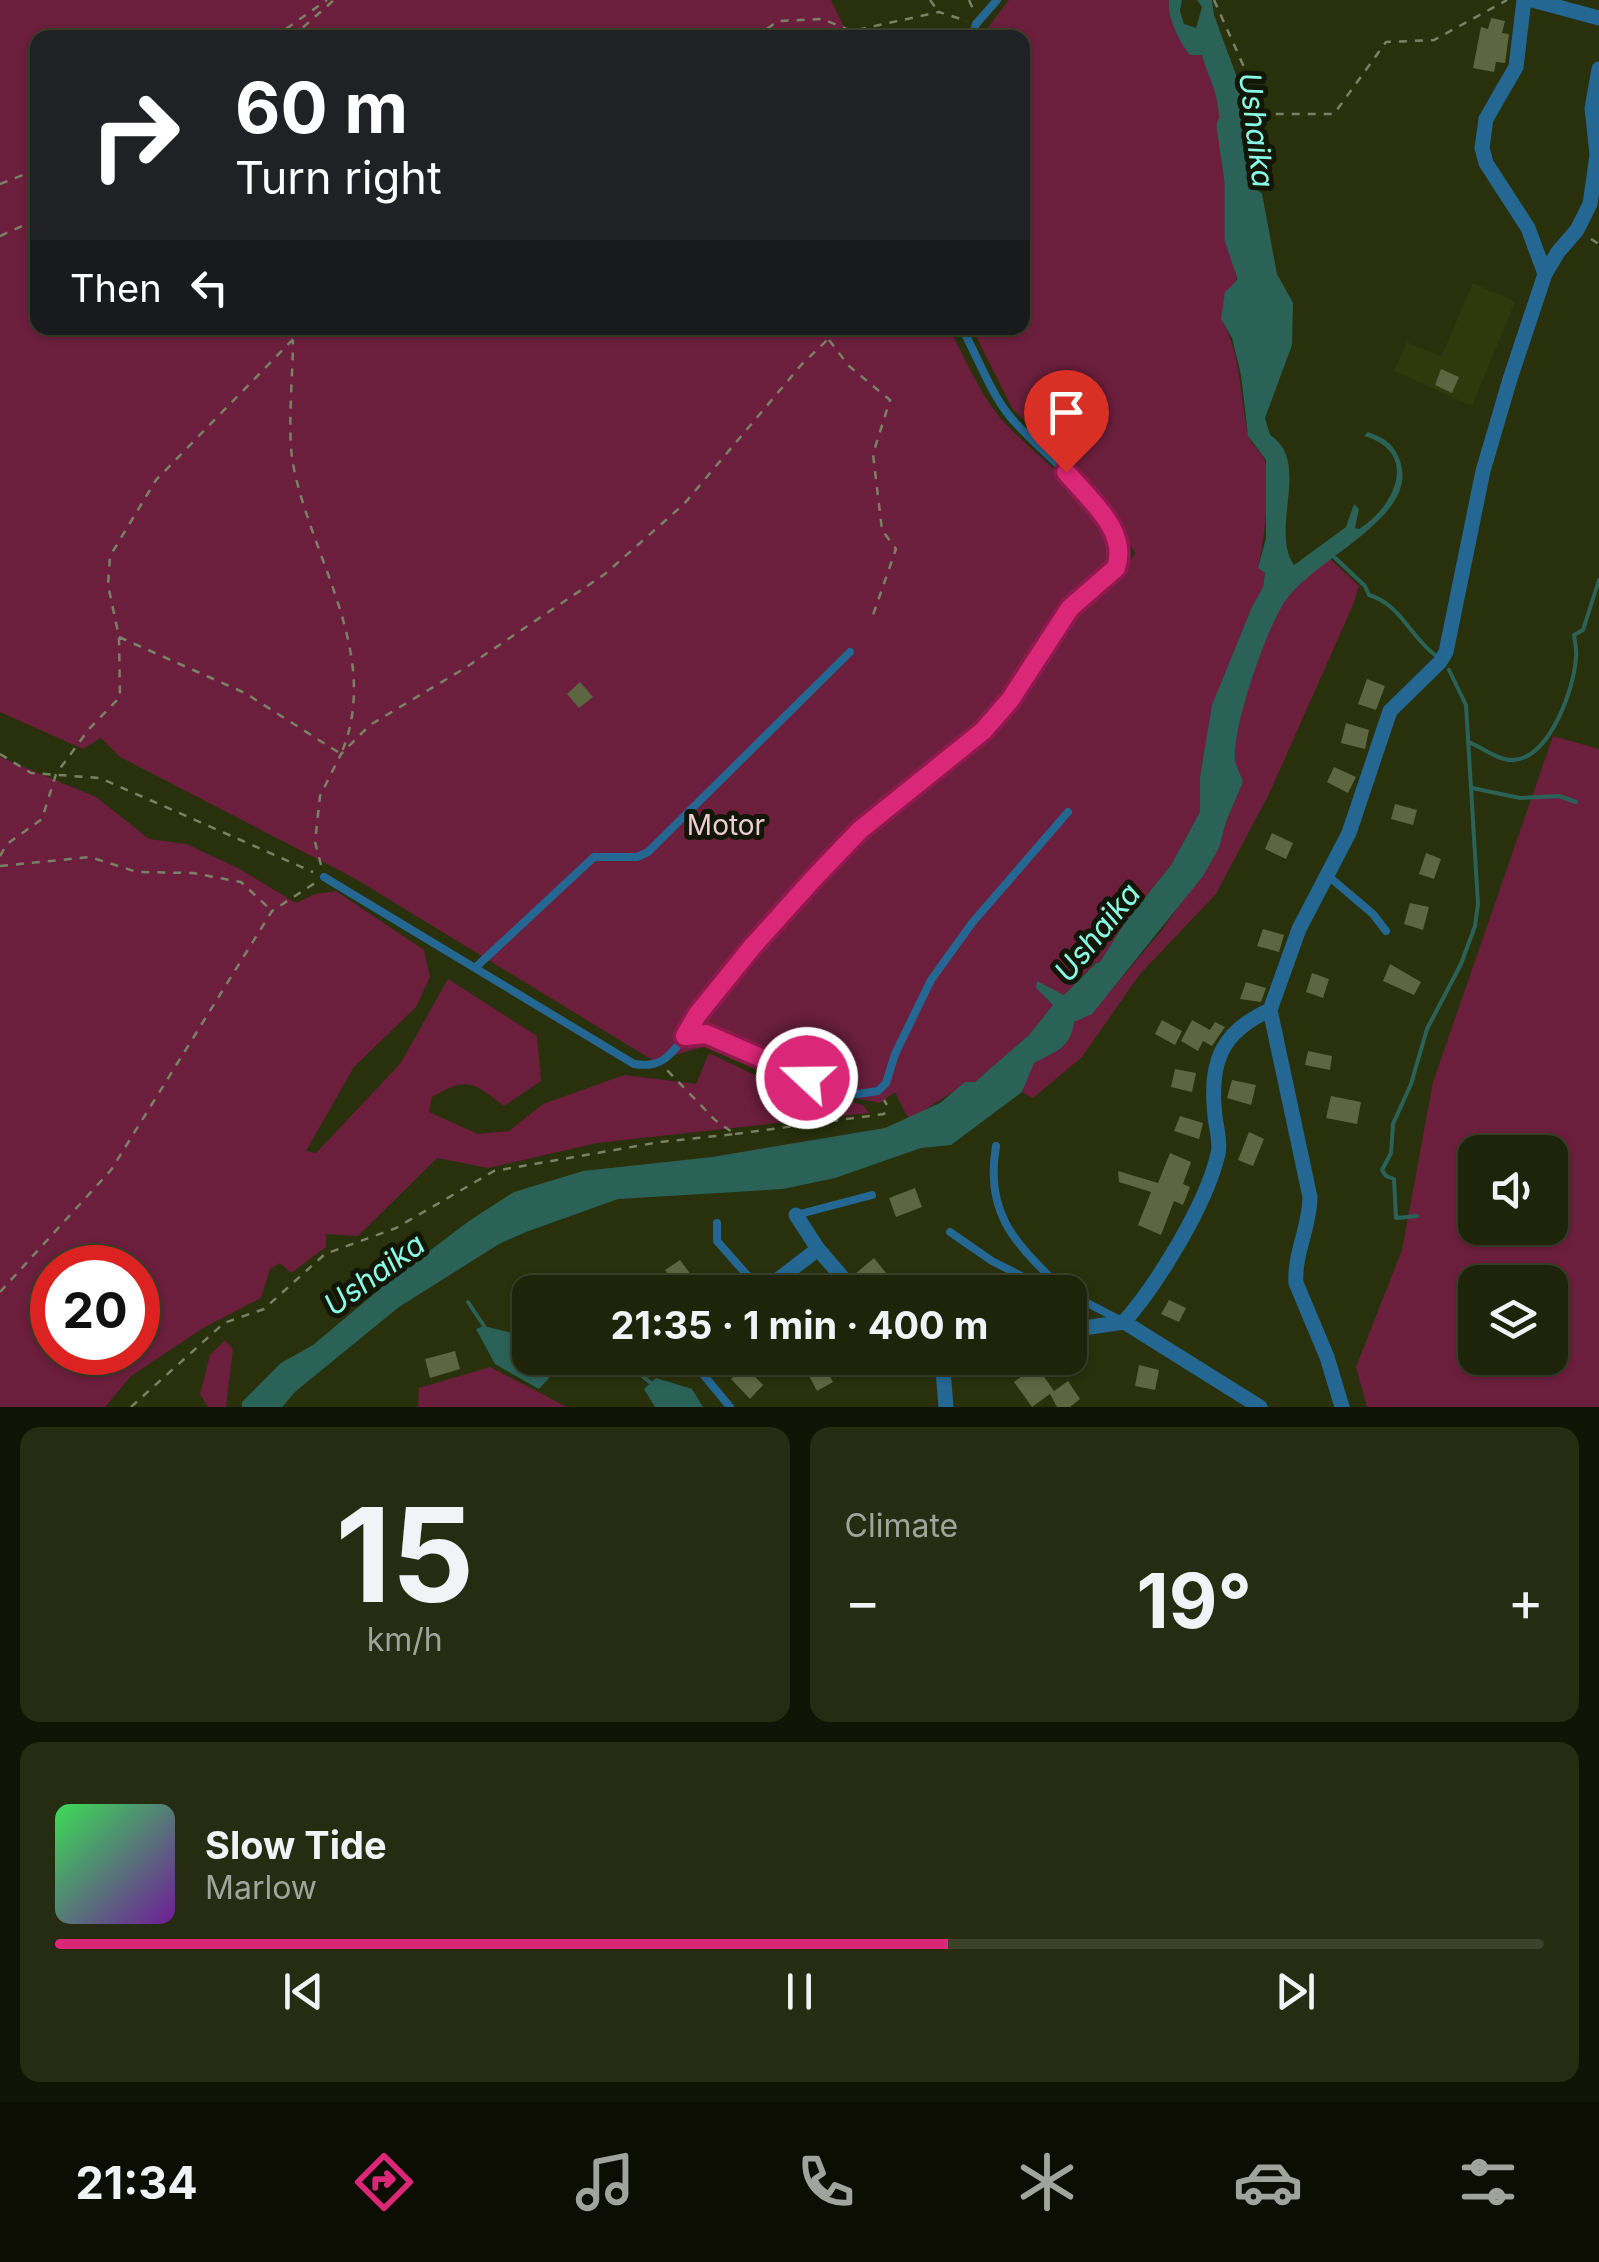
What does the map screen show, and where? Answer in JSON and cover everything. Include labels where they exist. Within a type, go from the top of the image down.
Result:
[{"type":"street","points":[[1524,0],[1516,67],[1486,118],[1482,148],[1486,163],[1528,228],[1545,274]]},
{"type":"street","points":[[1532,0],[1599,18]]},
{"type":"street","points":[[1342,1407],[1327,1357],[1296,1282],[1310,1197],[1270,1010],[1299,929],[1350,833],[1390,711],[1446,652],[1484,472],[1545,274],[1590,204],[1597,155],[1592,108],[1599,69]]},
{"type":"street","points":[[1124,1322],[1150,1292],[1198,1202],[1219,1151],[1212,1082],[1218,1058],[1242,1025],[1270,1010]]},
{"type":"street","points":[[796,1216],[841,1275]]},
{"type":"street","points":[[784,1275],[818,1248]]},
{"type":"street","points":[[1087,1327],[1124,1322],[1260,1407]]},
{"type":"street","points":[[943,1375],[945,1407]]},
{"type":"lane","points":[[974,30],[997,0]]},
{"type":"lane","points":[[324,877],[634,1064],[648,1066],[660,1062],[685,1036],[697,1015],[752,947],[860,830],[983,731],[1010,700],[1070,608],[1109,576],[1118,563],[1119,545],[1114,532],[1066,472],[1007,412],[966,335]]},
{"type":"lane","points":[[476,967],[594,857],[637,858],[648,852],[850,652]]},
{"type":"lane","points":[[685,1036],[706,1034],[771,1065],[843,1091],[878,1091],[886,1083],[895,1054],[931,980],[972,923],[1068,812]]},
{"type":"lane","points":[[1327,875],[1386,930]]},
{"type":"lane","points":[[996,1146],[991,1174],[1003,1223],[1020,1247],[1049,1275]]},
{"type":"lane","points":[[796,1216],[872,1195]]},
{"type":"lane","points":[[717,1223],[717,1241],[747,1275]]},
{"type":"lane","points":[[950,1232],[1020,1275]]},
{"type":"lane","points":[[1087,1303],[1124,1322]]},
{"type":"lane","points":[[704,1375],[730,1407]]},
{"type":"path","points":[[284,30],[327,0]]},
{"type":"path","points":[[300,30],[334,0]]},
{"type":"path","points":[[930,0],[939,12]]},
{"type":"path","points":[[1214,0],[1244,68],[1253,114],[1334,114],[1386,42],[1434,40],[1507,0]]},
{"type":"path","points":[[857,30],[939,12],[976,24]]},
{"type":"path","points":[[765,30],[778,21],[822,19],[850,30]]},
{"type":"path","points":[[0,184],[30,172]]},
{"type":"path","points":[[0,236],[30,223]]},
{"type":"path","points":[[0,856],[7,844],[42,819],[56,774],[89,729],[120,698],[119,637],[108,585],[110,556],[156,480],[298,335]]},
{"type":"path","points":[[341,754],[370,725],[465,668],[605,574],[684,504],[802,364],[832,335]]},
{"type":"path","points":[[828,339],[849,366],[890,400],[873,454],[882,530],[896,548],[872,615]]},
{"type":"path","points":[[293,340],[292,461],[344,621],[356,691],[352,728],[320,796],[316,842],[324,877]]},
{"type":"path","points":[[119,637],[245,694],[341,754]]},
{"type":"path","points":[[0,754],[30,773],[100,778],[324,877]]},
{"type":"path","points":[[0,866],[90,857],[137,872],[193,873],[241,882],[272,911]]},
{"type":"path","points":[[0,1292],[111,1170],[272,911],[324,877]]},
{"type":"path","points":[[660,1062],[715,1120],[735,1134]]},
{"type":"path","points":[[130,1407],[224,1323],[264,1309],[325,1254],[396,1228],[494,1170],[660,1142],[884,1114],[887,1105],[878,1091]]},
{"type":"shaded area","points":[[1473,283],[1515,302],[1472,406],[1394,371],[1407,342],[1441,357]]},
{"type":"green space","name":"Motor","points":[[0,0],[831,0],[846,30],[30,30],[30,335],[953,335],[998,415],[1088,503],[1113,543],[1115,562],[1125,570],[1135,553],[1121,530],[1081,478],[1012,408],[976,335],[1030,335],[1030,30],[986,30],[1009,0],[1169,0],[1179,38],[1193,55],[1202,54],[1216,94],[1225,139],[1237,160],[1233,167],[1248,247],[1221,319],[1236,360],[1249,437],[1267,467],[1258,568],[1265,573],[1263,587],[1212,706],[1200,777],[1200,812],[1171,865],[1124,924],[1100,962],[1064,995],[1038,982],[1036,988],[1053,1005],[1029,1035],[975,1082],[909,1120],[895,1092],[880,1103],[845,1096],[710,1045],[654,1061],[354,878],[120,757],[101,738],[83,749],[0,712]]},
{"type":"green space","points":[[1329,558],[1359,586],[1353,605],[1270,792],[1216,894],[1140,974],[1082,1057],[1033,1098],[1022,1092],[1033,1063],[1060,1048],[1069,1038],[1073,1022],[1092,1013],[1162,930],[1219,848],[1243,782],[1236,763],[1236,745],[1244,703],[1260,656],[1284,602]]},
{"type":"green space","points":[[1553,736],[1599,749],[1599,1407],[1367,1407],[1356,1367],[1402,1250],[1433,1082]]},
{"type":"green space","points":[[0,757],[96,797],[149,839],[186,844],[238,868],[296,903],[315,894],[336,891],[424,950],[430,977],[416,1007],[354,1067],[306,1151],[316,1153],[400,1064],[448,979],[537,1036],[541,1081],[504,1106],[477,1087],[462,1084],[432,1097],[429,1112],[478,1134],[509,1131],[543,1104],[624,1075],[696,1084],[709,1053],[759,1077],[863,1105],[869,1113],[597,1143],[488,1168],[437,1158],[358,1236],[326,1234],[326,1247],[291,1273],[280,1263],[270,1269],[261,1298],[203,1328],[160,1357],[160,1245],[30,1245],[30,1375],[132,1375],[105,1407],[0,1407]]},
{"type":"green space","points":[[225,1340],[233,1349],[226,1407],[208,1407],[200,1394],[210,1355]]},
{"type":"green space","points":[[490,1367],[567,1407],[418,1407],[419,1388]]},
{"type":"water","points":[[1169,0],[1182,0],[1184,24],[1196,28],[1202,7],[1197,0],[1212,0],[1239,83],[1255,159],[1257,189],[1262,194],[1277,274],[1293,303],[1292,345],[1265,418],[1270,435],[1282,447],[1288,462],[1286,533],[1294,565],[1346,527],[1354,504],[1359,509],[1355,528],[1359,529],[1391,494],[1397,467],[1392,454],[1364,436],[1368,432],[1384,439],[1395,450],[1402,481],[1395,500],[1381,518],[1300,584],[1278,613],[1252,678],[1239,725],[1235,760],[1243,782],[1219,848],[1203,876],[1092,1014],[1074,1022],[1066,1043],[1034,1063],[1022,1092],[951,1145],[921,1148],[835,1178],[783,1189],[618,1199],[526,1232],[499,1244],[399,1307],[296,1391],[282,1407],[242,1407],[242,1402],[281,1363],[313,1345],[387,1283],[514,1192],[583,1171],[712,1157],[885,1128],[940,1103],[965,1082],[975,1082],[1029,1035],[1053,1005],[1036,988],[1037,981],[1064,995],[1100,962],[1124,924],[1171,865],[1200,812],[1200,777],[1212,705],[1263,587],[1265,573],[1258,568],[1266,538],[1266,460],[1248,436],[1241,375],[1232,338],[1221,319],[1225,292],[1241,274],[1246,255],[1233,167],[1237,160],[1225,140],[1216,95],[1202,55],[1190,55],[1182,43],[1172,22]]},
{"type":"water","points":[[484,1326],[512,1333],[512,1374],[495,1364],[476,1329]]},
{"type":"water","points":[[514,1375],[552,1375],[539,1389]]},
{"type":"water","points":[[656,1378],[692,1389],[703,1407],[655,1407],[644,1389]]},
{"type":"building","points":[[1491,18],[1505,21],[1502,33],[1509,34],[1505,63],[1496,62],[1494,72],[1473,68],[1481,27],[1488,29]]},
{"type":"building","points":[[1441,369],[1459,377],[1452,393],[1435,385]]},
{"type":"building","points":[[1367,679],[1385,686],[1376,710],[1358,704]]},
{"type":"building","points":[[580,682],[593,697],[579,708],[567,694]]},
{"type":"building","points":[[1346,723],[1369,730],[1365,749],[1341,743]]},
{"type":"building","points":[[1334,767],[1356,777],[1348,793],[1327,782]]},
{"type":"building","points":[[1395,804],[1417,810],[1413,825],[1391,819]]},
{"type":"building","points":[[1272,833],[1293,843],[1286,859],[1265,849]]},
{"type":"building","points":[[1426,853],[1441,859],[1434,879],[1419,874]]},
{"type":"building","points":[[1410,903],[1429,907],[1423,930],[1404,924]]},
{"type":"building","points":[[1263,929],[1284,935],[1279,952],[1257,946]]},
{"type":"building","points":[[1390,964],[1421,982],[1414,995],[1383,981]]},
{"type":"building","points":[[1312,973],[1329,979],[1323,998],[1306,992]]},
{"type":"building","points":[[1246,982],[1266,988],[1261,1002],[1240,999]]},
{"type":"building","points":[[1162,1020],[1182,1031],[1175,1045],[1155,1034]]},
{"type":"building","points":[[1192,1020],[1210,1030],[1215,1022],[1225,1027],[1212,1046],[1203,1041],[1198,1051],[1181,1041]]},
{"type":"building","points":[[1308,1051],[1332,1056],[1330,1070],[1305,1065]]},
{"type":"building","points":[[1175,1069],[1196,1073],[1192,1092],[1171,1087]]},
{"type":"building","points":[[1232,1080],[1256,1085],[1251,1105],[1227,1098]]},
{"type":"building","points":[[1331,1096],[1361,1102],[1357,1124],[1326,1118]]},
{"type":"building","points":[[1180,1116],[1203,1123],[1199,1139],[1174,1131]]},
{"type":"building","points":[[1249,1132],[1264,1139],[1253,1166],[1238,1160]]},
{"type":"building","points":[[1170,1153],[1191,1162],[1183,1184],[1190,1187],[1183,1205],[1174,1201],[1161,1235],[1138,1225],[1151,1192],[1119,1182],[1118,1171],[1158,1183]]},
{"type":"building","points":[[915,1188],[922,1207],[896,1217],[889,1198]]},
{"type":"building","points":[[874,1258],[888,1275],[856,1275]]},
{"type":"building","points":[[680,1260],[691,1275],[669,1275],[665,1270]]},
{"type":"building","points":[[1169,1300],[1186,1308],[1179,1322],[1161,1314]]},
{"type":"building","points":[[455,1351],[460,1369],[430,1378],[425,1359]]},
{"type":"building","points":[[1139,1365],[1159,1370],[1155,1390],[1135,1386]]},
{"type":"building","points":[[735,1375],[754,1375],[763,1385],[750,1399],[731,1379]]},
{"type":"building","points":[[809,1375],[829,1375],[833,1382],[817,1391]]},
{"type":"building","points":[[1023,1375],[1043,1375],[1054,1391],[1032,1407],[1014,1382]]},
{"type":"building","points":[[1068,1381],[1080,1399],[1070,1407],[1057,1407],[1050,1394]]},
{"type":"waterway","name":"Ushaika","points":[[1229,126],[1237,180],[1237,238],[1255,292]]},
{"type":"waterway","points":[[1332,555],[1365,586],[1369,595],[1389,605],[1435,655]]},
{"type":"waterway","points":[[1471,743],[1497,757],[1514,760],[1527,756],[1549,735],[1571,687],[1576,655],[1574,635],[1583,630],[1599,580]]},
{"type":"waterway","points":[[1417,1216],[1396,1218],[1394,1179],[1382,1170],[1391,1153],[1393,1124],[1411,1084],[1427,1029],[1461,964],[1475,926],[1478,904],[1466,705],[1449,670]]},
{"type":"waterway","points":[[1472,788],[1520,798],[1559,796],[1576,802]]},
{"type":"waterway","points":[[468,1302],[484,1326]]},
{"type":"waterway","points":[[641,1375],[651,1383]]},
{"type":"route","points":[[807,1078],[706,1034],[685,1036],[697,1015],[752,947],[860,830],[983,731],[1010,700],[1070,608],[1116,568],[1119,545],[1114,532],[1066,472]]}]
